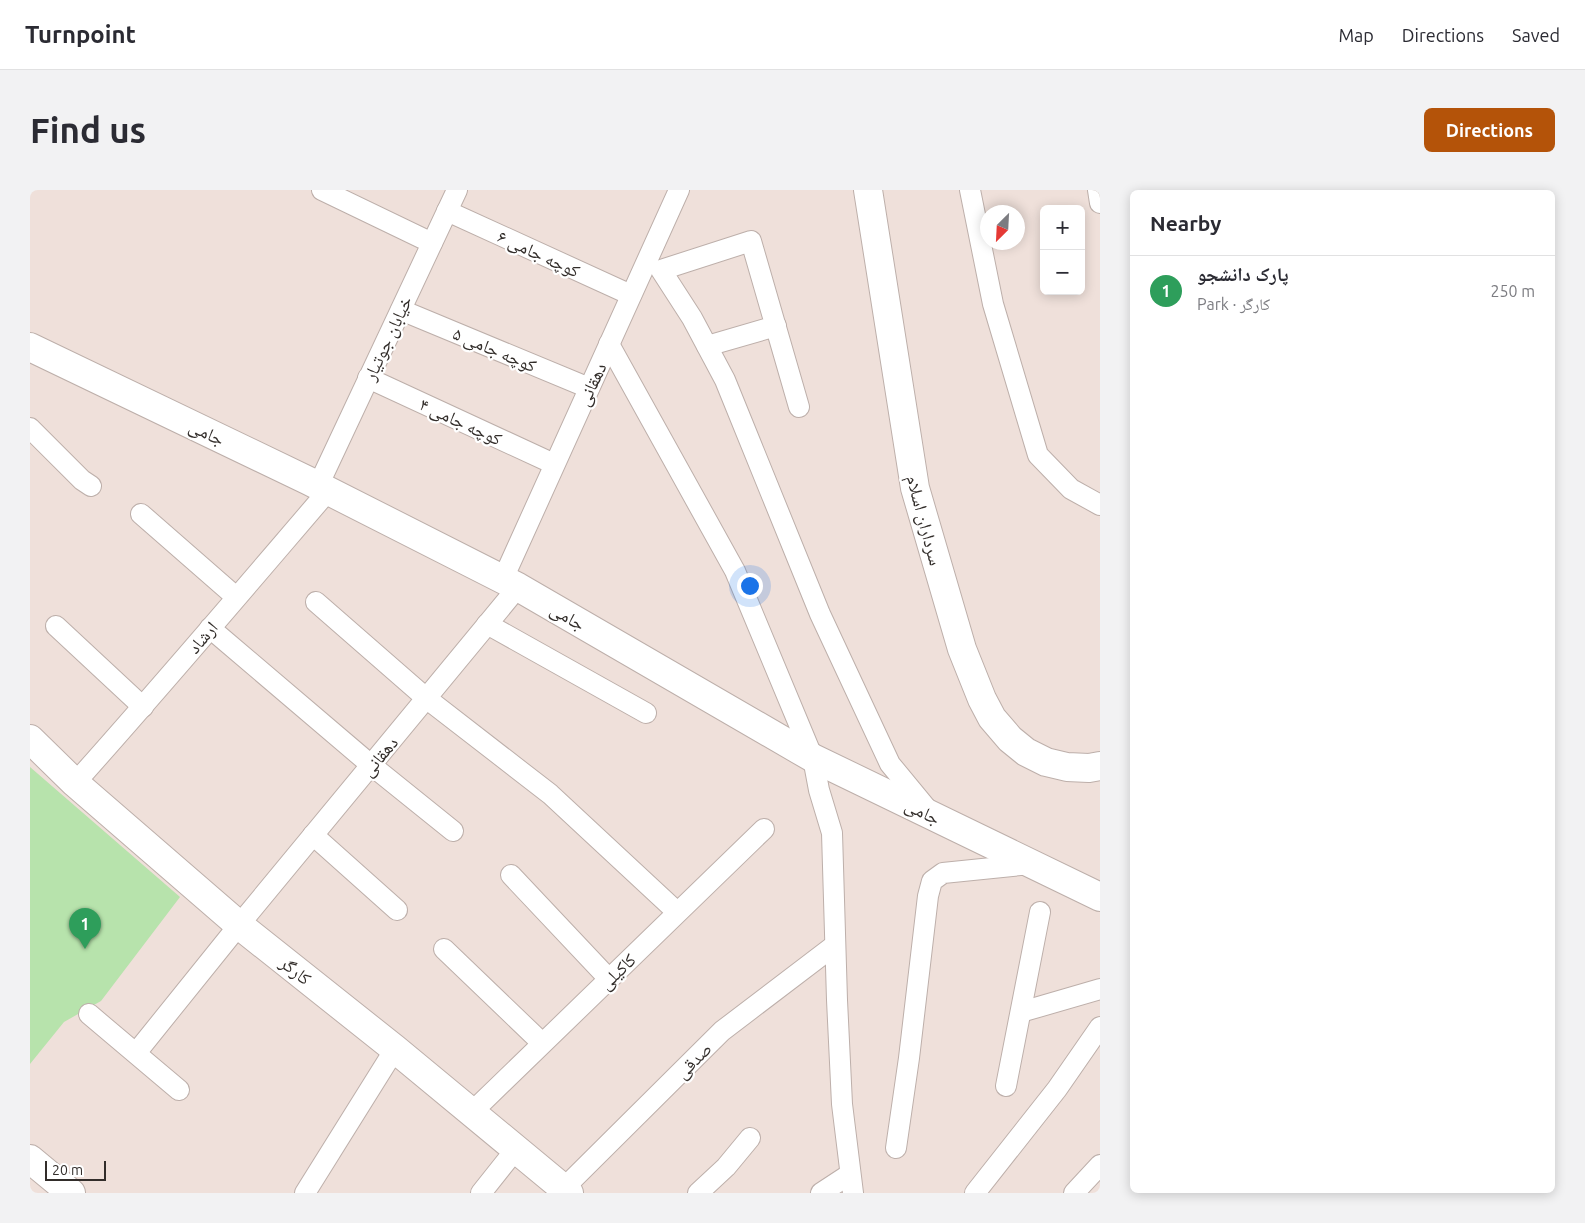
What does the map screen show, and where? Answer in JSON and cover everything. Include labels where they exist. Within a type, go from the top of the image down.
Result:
[{"type":"street","points":[[322,190],[432,242]]},
{"type":"street","name":"خیابان جوتیار","points":[[323,488],[368,378],[457,190]]},
{"type":"street","name":"سرداران اسلام","points":[[868,190],[915,488],[962,649],[982,699],[992,718],[1010,739],[1026,752],[1046,762],[1067,766],[1089,768],[1100,766]]},
{"type":"street","points":[[970,190],[993,304],[1038,455],[1071,489],[1100,505]]},
{"type":"street","points":[[1098,190],[1100,203]]},
{"type":"street","name":"دهقانی","points":[[136,1053],[238,925],[487,624],[510,583],[554,464],[631,295],[655,264],[672,192]]},
{"type":"street","name":"کوچه جامی ۶","points":[[447,211],[631,295]]},
{"type":"street","points":[[799,408],[751,241],[655,264],[692,318],[725,380],[820,614],[890,764],[932,816]]},
{"type":"street","name":"کوچه جامی ۵","points":[[401,310],[589,388]]},
{"type":"street","points":[[708,346],[776,326]]},
{"type":"street","points":[[609,344],[736,572],[813,758],[819,790],[832,833],[842,1104],[851,1184],[821,1193]]},
{"type":"street","name":"جامی","points":[[30,347],[323,488],[510,583],[813,758],[1100,897]]},
{"type":"street","name":"کوچه جامی ۴","points":[[368,378],[554,464]]},
{"type":"street","points":[[30,428],[82,480],[91,486]]},
{"type":"street","name":"ارشاد","points":[[75,783],[210,628],[323,488]]},
{"type":"street","points":[[142,514],[236,597]]},
{"type":"street","points":[[316,602],[426,698],[550,794],[678,912]]},
{"type":"street","points":[[487,624],[646,713]]},
{"type":"street","points":[[56,626],[143,707]]},
{"type":"street","points":[[210,628],[371,765],[453,831]]},
{"type":"street","name":"کارگر","points":[[30,740],[75,783],[238,925],[395,1049],[566,1191]]},
{"type":"street","name":"کاکیلی","points":[[471,1113],[764,829]]},
{"type":"street","points":[[313,835],[397,910]]},
{"type":"street","points":[[896,1148],[909,1058],[928,896],[932,881],[943,873],[1031,864]]},
{"type":"street","points":[[511,875],[609,979]]},
{"type":"street","points":[[1006,1086],[1040,912]]},
{"type":"street","name":"صدقی","points":[[566,1191],[722,1031],[835,945]]},
{"type":"street","points":[[444,949],[542,1043]]},
{"type":"street","points":[[1021,1012],[1100,989]]},
{"type":"street","points":[[89,1014],[179,1090]]},
{"type":"street","points":[[975,1193],[1057,1088],[1100,1027]]},
{"type":"street","points":[[305,1193],[395,1049]]},
{"type":"street","points":[[698,1193],[726,1167],[750,1138]]},
{"type":"street","points":[[481,1193],[516,1149]]},
{"type":"street","points":[[30,1159],[71,1193]]},
{"type":"street","points":[[1074,1193],[1100,1164]]},
{"type":"green space","points":[[30,767],[180,897],[101,1001],[64,1022],[30,1064]]},
{"type":"place","name":"پارک دانشجو","points":[[85,949]]}]
